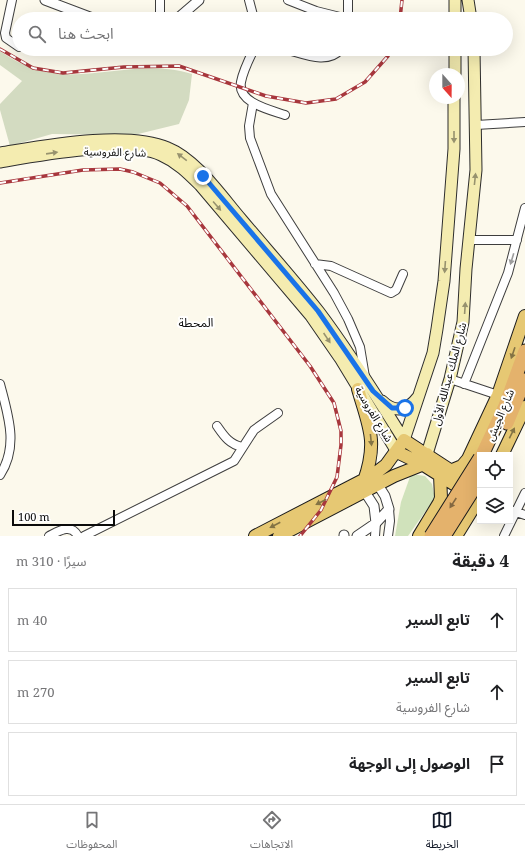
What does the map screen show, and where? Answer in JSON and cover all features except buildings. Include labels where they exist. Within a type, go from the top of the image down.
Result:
[{"type":"highway","name":"شارع الجيش","points":[[483,452],[505,406],[525,351]]},
{"type":"highway","name":"شارع الجيش","points":[[493,452],[519,398],[525,380]]},
{"type":"highway","points":[[431,536],[477,463]]},
{"type":"highway","points":[[444,536],[477,484]]},
{"type":"main road","points":[[455,0],[455,12]]},
{"type":"main road","points":[[468,0],[470,12]]},
{"type":"main road","points":[[454,68],[455,56]]},
{"type":"main road","name":"شارع الملك عبدالله الأول","points":[[255,536],[364,486],[378,485],[424,459],[450,379],[463,322],[476,170],[474,56]]},
{"type":"main road","name":"شارع الملك عبدالله الأول","points":[[278,536],[364,486],[397,452],[404,440],[421,394],[433,353],[444,281],[454,149],[454,104]]},
{"type":"main road","name":"شارع الفروسية","points":[[0,153],[74,142],[114,140],[156,144],[175,152],[192,164],[329,326],[362,384],[397,452],[424,459]]},
{"type":"main road","name":"شارع الفروسية","points":[[0,162],[68,151],[105,149],[150,152],[160,155],[176,164],[200,185],[311,316],[362,384],[373,391],[404,440],[424,459],[477,495]]},
{"type":"main road","points":[[419,536],[439,503],[445,473],[462,466],[468,459],[498,395],[525,316]]},
{"type":"main road","points":[[362,384],[372,440],[370,462],[364,486]]},
{"type":"main road","points":[[373,391],[384,403],[396,409],[410,406],[421,394]]},
{"type":"main road","points":[[503,452],[524,410]]},
{"type":"main road","points":[[456,536],[477,502]]},
{"type":"street","points":[[12,0],[5,34],[6,38],[12,42]]},
{"type":"street","points":[[45,0],[77,12]]},
{"type":"street","points":[[160,0],[160,12]]},
{"type":"street","points":[[184,12],[199,0]]},
{"type":"street","points":[[249,0],[252,12]]},
{"type":"street","points":[[288,0],[320,12]]},
{"type":"street","points":[[348,0],[348,12]]},
{"type":"street","points":[[251,56],[241,83],[243,92],[253,104],[286,115]]},
{"type":"street","points":[[314,56],[323,58],[332,56]]},
{"type":"street","points":[[253,104],[249,126],[251,142],[275,200],[316,264],[348,319],[360,347],[362,384]]},
{"type":"street","points":[[476,125],[525,122]]},
{"type":"street","points":[[464,384],[508,273],[525,208]]},
{"type":"street","points":[[469,240],[517,240]]},
{"type":"street","points":[[316,264],[331,266],[391,293],[396,290],[403,274]]},
{"type":"street","points":[[450,379],[498,395]]},
{"type":"street","points":[[0,384],[11,438],[9,459],[0,475]]},
{"type":"street","points":[[84,536],[234,462],[254,430],[278,413]]},
{"type":"street","points":[[217,426],[227,440],[235,446],[242,447]]},
{"type":"street","points":[[378,485],[385,496],[389,509],[390,521],[388,536]]},
{"type":"street","points":[[364,486],[374,506],[376,523],[374,536]]},
{"type":"street","points":[[525,493],[513,511],[525,516]]},
{"type":"street","points":[[357,536],[376,523],[389,509]]},
{"type":"street","points":[[504,536],[508,524]]},
{"type":"street","points":[[49,536],[68,528],[73,530],[78,536]]},
{"type":"green space","points":[[0,51],[25,65],[49,72],[73,74],[143,68],[167,69],[192,74],[189,100],[179,124],[134,135],[52,134],[10,146],[0,110],[0,104],[22,81],[0,65]]},
{"type":"green space","points":[[411,474],[425,476],[432,484],[435,498],[408,536],[395,536],[401,502]]},
{"type":"railway","points":[[401,12],[402,0]]},
{"type":"railway","points":[[0,49],[12,56]]},
{"type":"railway","points":[[12,56],[33,68],[63,73],[124,67],[179,66],[266,96],[306,103],[336,99],[365,82],[388,56]]},
{"type":"railway","points":[[0,183],[83,170],[120,169],[133,172],[160,183],[187,206],[310,366],[334,403],[341,431],[341,445],[337,477],[321,510],[300,536]]},
{"type":"district","name":"المحطة","points":[[196,323]]},
{"type":"route","points":[[203,176],[318,311],[373,391],[384,403],[392,408],[400,410],[405,408]]}]
